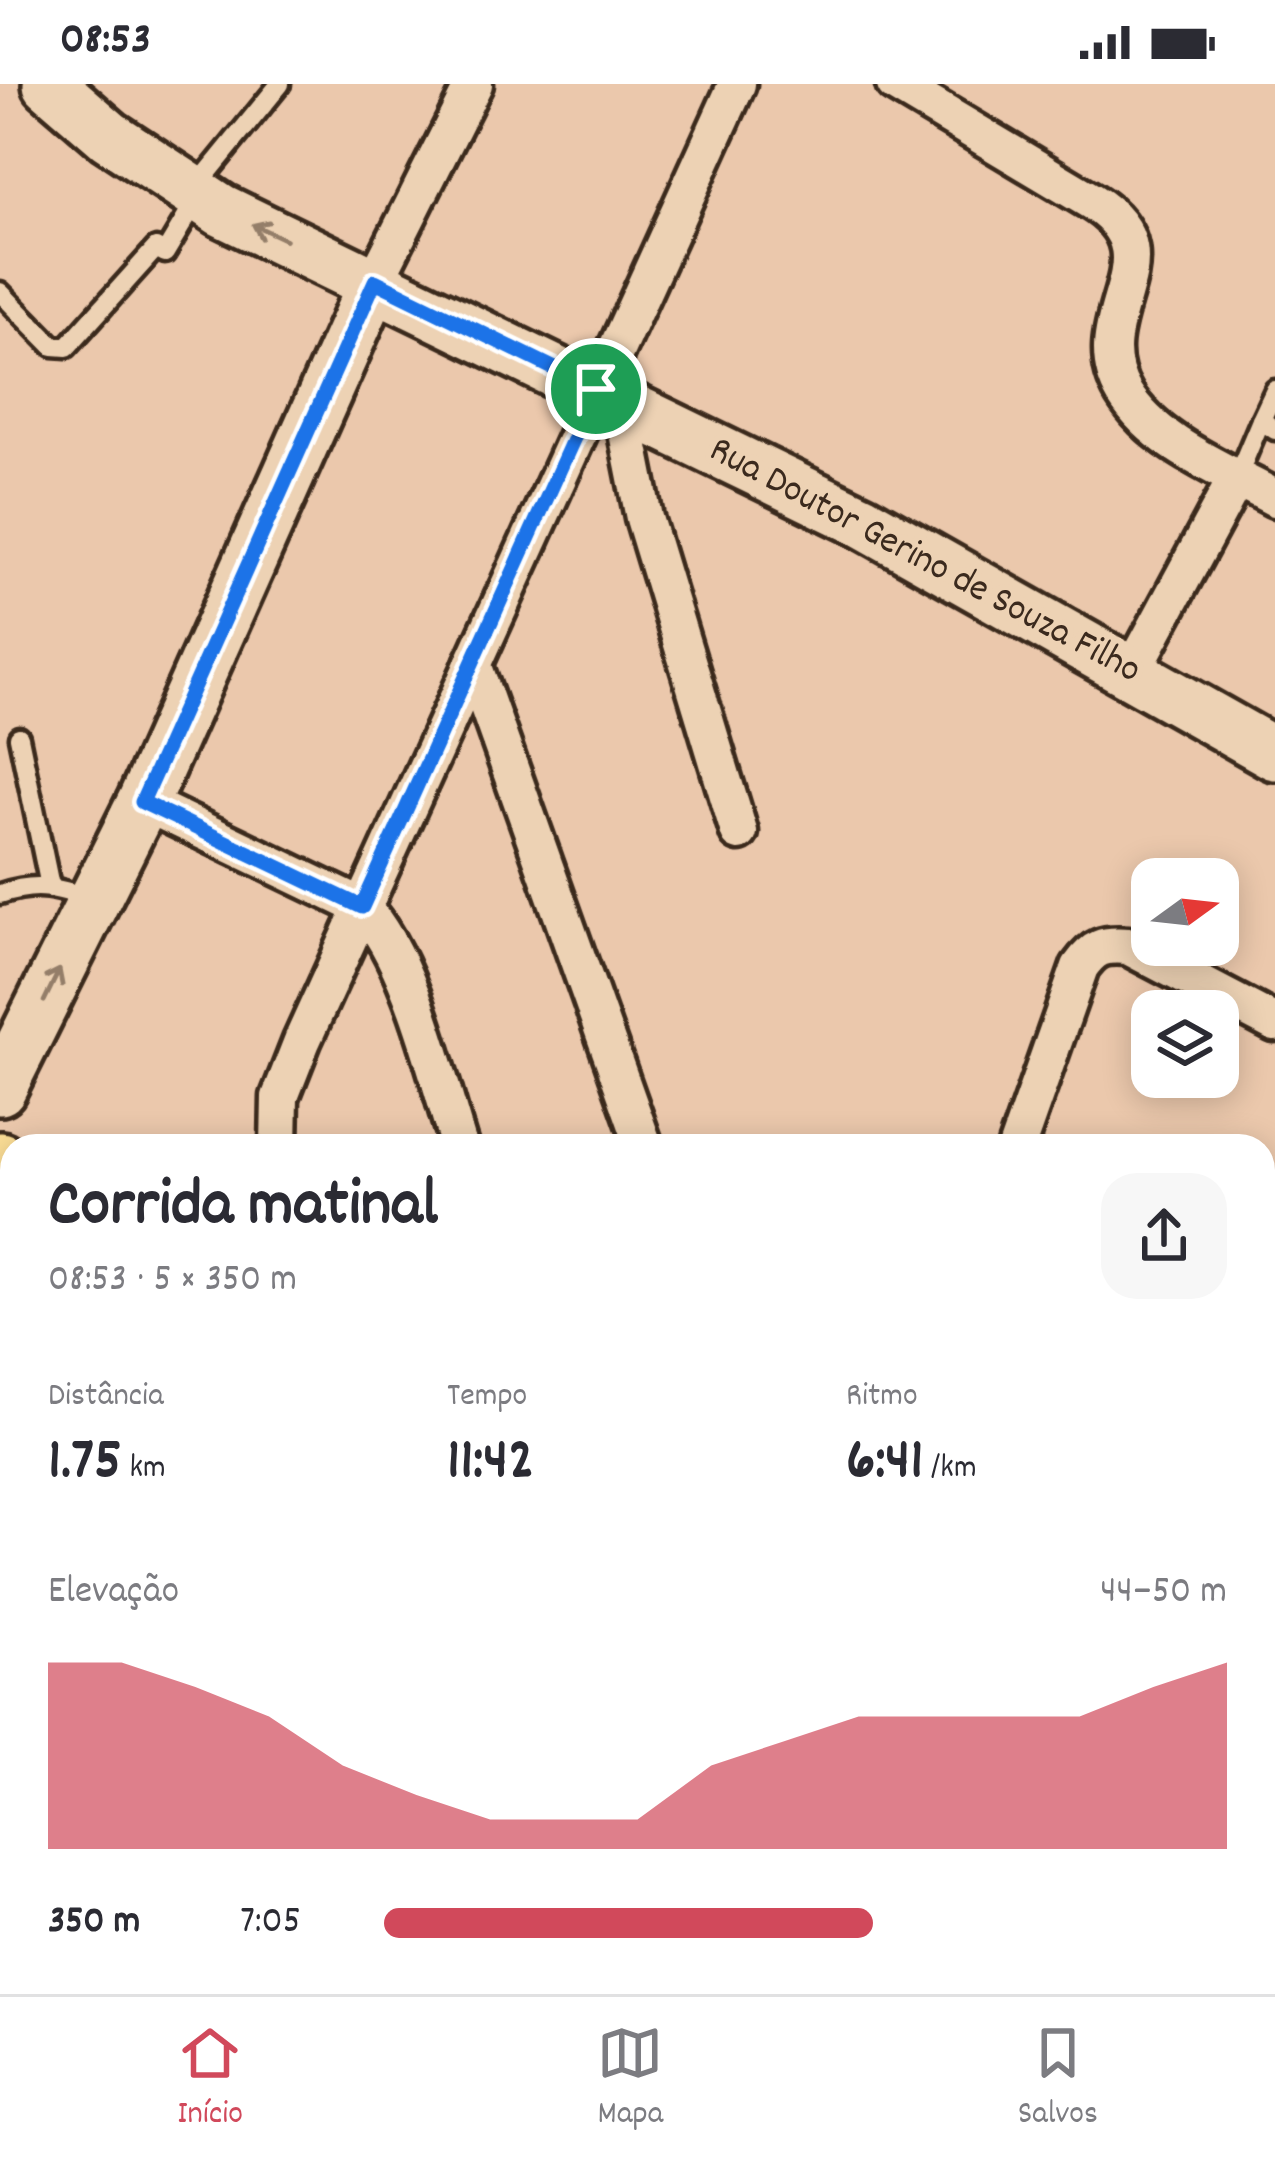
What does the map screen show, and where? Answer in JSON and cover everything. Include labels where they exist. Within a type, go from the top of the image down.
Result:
[{"type":"main road","name":"Rua Doutor Gerino de Souza Filho","points":[[49,84],[109,136],[220,210],[375,281],[862,521],[1275,754]]},
{"type":"main road","points":[[0,1090],[72,893],[142,802],[375,281]]},
{"type":"street","points":[[375,281],[474,84]]},
{"type":"street","points":[[278,1134],[280,1097],[362,907],[473,664],[609,396],[737,84]]},
{"type":"street","points":[[895,84],[1106,210],[1120,224],[1132,264],[1110,340],[1123,391],[1149,424],[1275,498]]},
{"type":"street","points":[[609,396],[739,832]]},
{"type":"street","points":[[1131,674],[1237,477]]},
{"type":"street","points":[[473,664],[640,1134]]},
{"type":"street","points":[[142,802],[362,907],[382,933],[398,968],[455,1134]]},
{"type":"street","points":[[1022,1134],[1079,967],[1092,950],[1107,944],[1128,946],[1275,1023]]},
{"type":"lane","points":[[0,292],[53,346],[68,347],[156,248],[165,254],[196,193],[280,84]]},
{"type":"lane","points":[[1237,477],[1268,425],[1275,390]]},
{"type":"lane","points":[[0,894],[28,885],[72,893],[20,737]]},
{"type":"route","points":[[375,281],[596,389],[362,907],[142,802],[375,281]]}]
